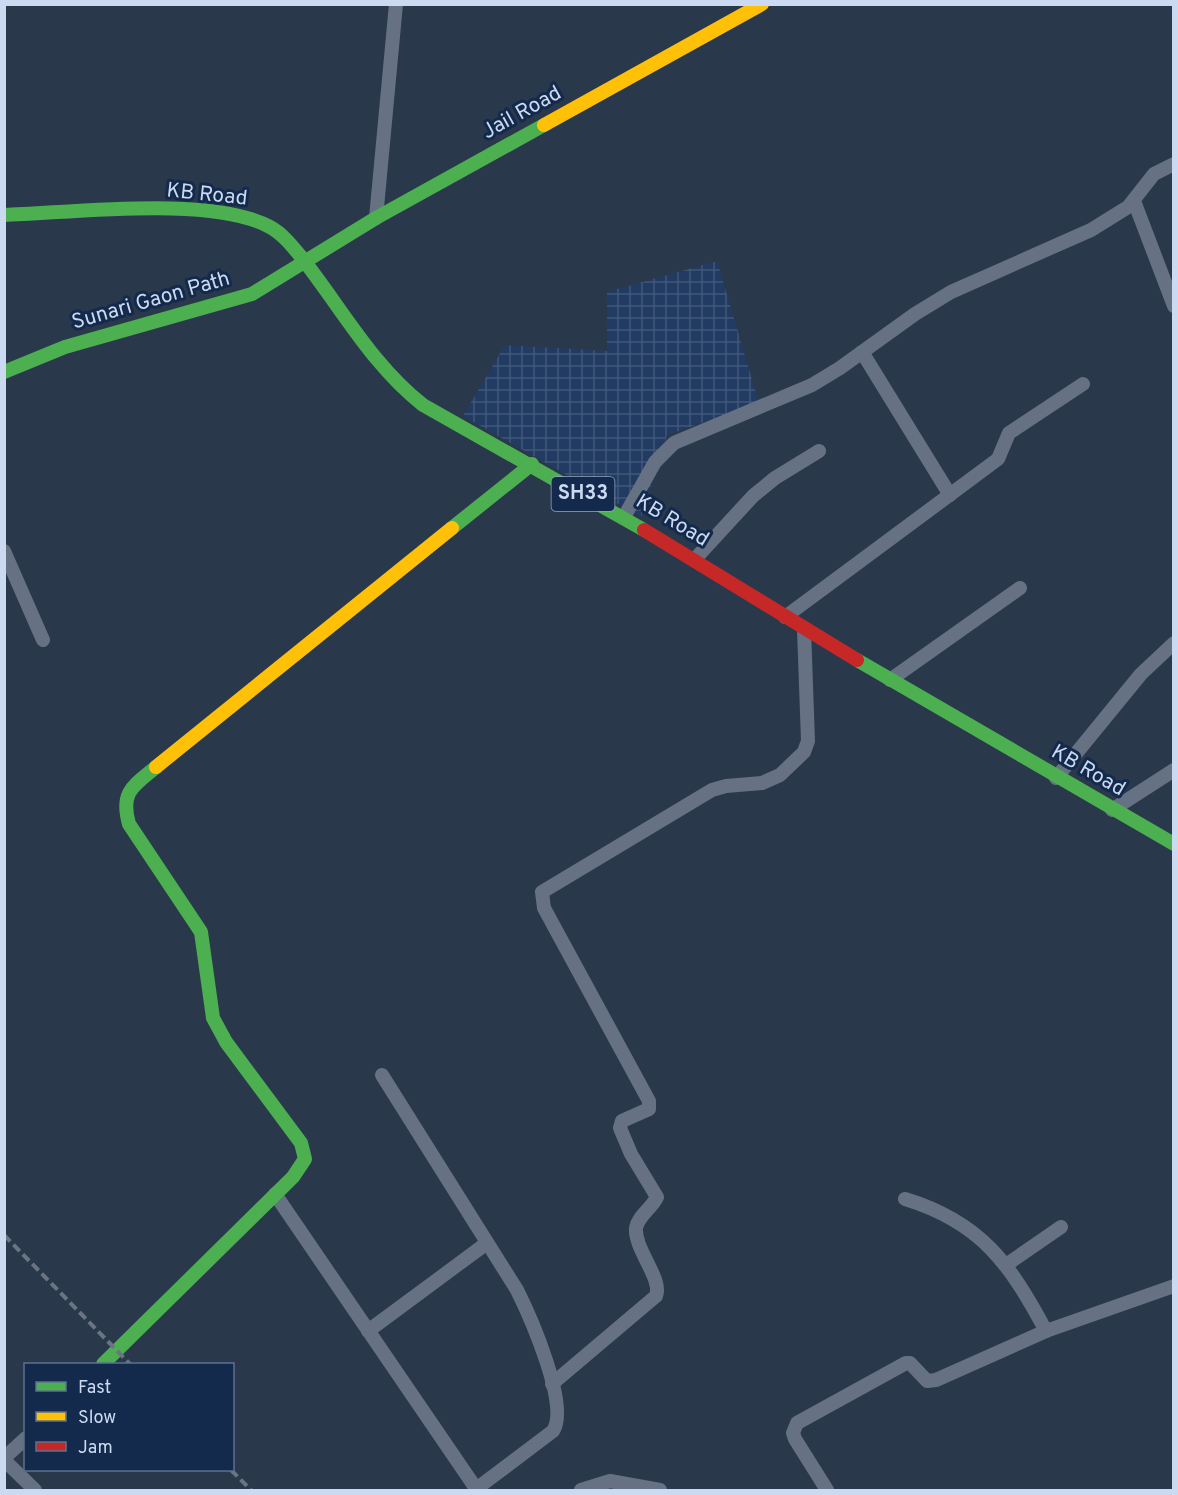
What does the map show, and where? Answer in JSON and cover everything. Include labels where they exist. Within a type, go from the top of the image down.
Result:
[{"type":"main road","name":"Jail Road","points":[[304,262],[376,218],[762,4]]},
{"type":"main road","name":"KB Road","points":[[4,215],[152,211],[228,213],[269,226],[304,262],[385,371],[404,391],[440,415],[624,517],[804,630],[1173,844]]},
{"type":"main road","name":"Sunari Gaon Path","points":[[4,372],[65,347],[252,294],[304,262]]},
{"type":"main road","points":[[105,1363],[275,1194],[300,1167],[305,1152],[301,1143],[219,1030],[210,1007],[205,945],[201,932],[196,921],[129,824],[125,798],[135,782],[532,465]]},
{"type":"street","points":[[376,218],[396,4]]},
{"type":"street","points":[[624,517],[655,462],[674,442],[812,385],[862,352],[898,324],[951,292],[1073,239],[1121,212],[1134,201],[1154,174],[1173,164]]},
{"type":"street","points":[[1134,201],[1169,279],[1173,306]]},
{"type":"street","points":[[862,352],[950,495]]},
{"type":"street","points":[[784,617],[1001,456],[1009,433],[1083,384]]},
{"type":"street","points":[[695,560],[753,496],[775,478],[819,451]]},
{"type":"street","points":[[4,551],[43,640]]},
{"type":"street","points":[[890,680],[1020,588]]},
{"type":"street","points":[[552,1384],[656,1296],[656,1286],[639,1245],[636,1228],[638,1221],[657,1197],[628,1148],[620,1128],[622,1121],[649,1109],[649,1101],[544,908],[542,892],[712,790],[771,780],[789,768],[804,752],[810,727],[804,630]]},
{"type":"street","points":[[1056,778],[1141,674],[1173,643]]},
{"type":"street","points":[[1112,810],[1173,770]]},
{"type":"street","points":[[275,1194],[477,1490],[557,1425],[558,1409],[552,1384],[530,1315],[510,1278],[382,1075]]},
{"type":"street","points":[[905,1199],[948,1215],[985,1243],[1006,1264],[1021,1284],[1046,1331]]},
{"type":"street","points":[[1006,1264],[1061,1227]]},
{"type":"street","points":[[368,1331],[487,1243]]},
{"type":"street","points":[[827,1491],[795,1439],[793,1433],[797,1423],[906,1363],[910,1363],[923,1378],[931,1381],[1046,1331],[1173,1286]]},
{"type":"street","points":[[24,1440],[4,1459],[35,1491]]},
{"type":"street","points":[[581,1491],[610,1481],[660,1491]]},
{"type":"shaded area","points":[[717,261],[759,403],[667,435],[641,517],[463,416],[505,345],[607,351],[607,292]]},
{"type":"railway","points":[[4,1235],[129,1363]]},
{"type":"railway","points":[[232,1471],[251,1490]]},
{"type":"traffic: fast","points":[[4,372],[65,347],[252,294],[376,218],[544,125]]},
{"type":"traffic: fast","points":[[4,215],[103,209],[178,209],[214,211],[245,217],[270,227],[283,237],[302,258],[358,336],[388,372],[423,405],[644,530]]},
{"type":"traffic: fast","points":[[452,528],[532,464]]},
{"type":"traffic: fast","points":[[857,660],[1174,844]]},
{"type":"traffic: fast","points":[[104,1363],[293,1177],[305,1159],[301,1143],[226,1042],[213,1018],[201,932],[129,824],[126,804],[130,791],[156,767]]},
{"type":"traffic: slow","points":[[544,125],[762,4]]},
{"type":"traffic: slow","points":[[156,767],[452,528]]},
{"type":"traffic: jam","points":[[644,530],[857,660]]}]
